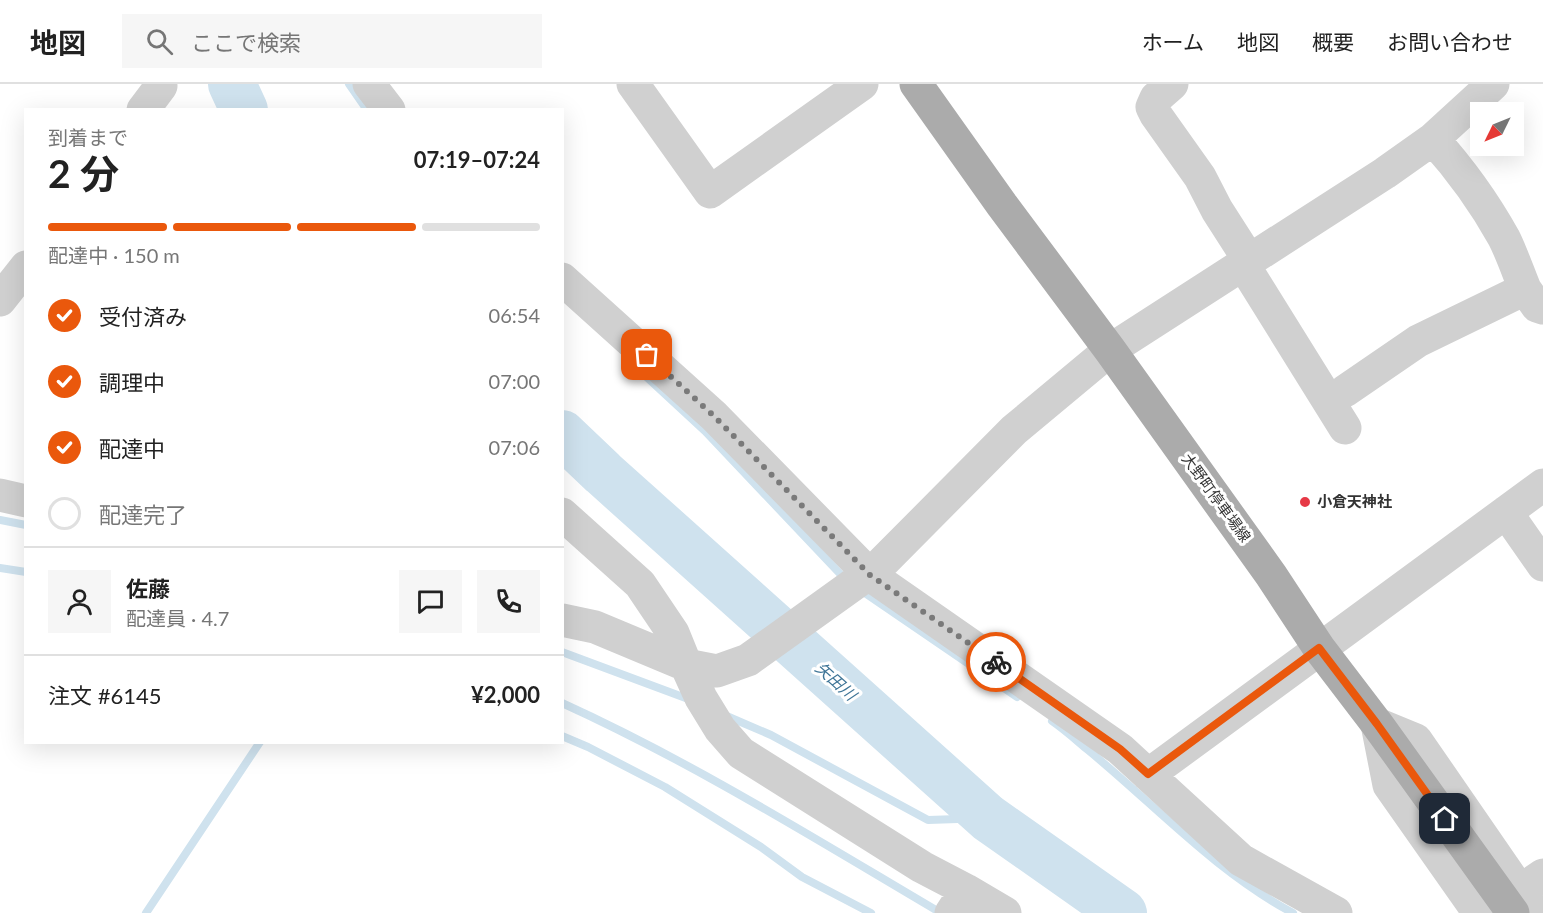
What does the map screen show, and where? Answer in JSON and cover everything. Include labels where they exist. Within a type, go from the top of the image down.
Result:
[{"type":"main road","name":"大野町停車場線","points":[[916,84],[1272,575],[1319,648],[1377,724],[1529,898]]},
{"type":"street","points":[[369,84],[387,108]]},
{"type":"street","points":[[633,84],[710,192],[862,84]]},
{"type":"street","points":[[564,620],[595,627],[686,665],[717,671],[748,660],[866,577],[1014,430],[1110,350],[1385,173],[1433,139],[1493,84]]},
{"type":"street","points":[[1164,91],[1152,107],[1156,115],[1200,177],[1246,262],[1345,428]]},
{"type":"street","points":[[1345,391],[1418,340],[1534,298],[1504,239],[1477,196],[1455,163],[1433,139]]},
{"type":"street","points":[[0,300],[24,270]]},
{"type":"street","points":[[564,281],[714,416],[866,577],[1120,749],[1241,860],[1336,913]]},
{"type":"street","points":[[1148,774],[1543,485]]},
{"type":"street","points":[[0,495],[24,501]]},
{"type":"street","points":[[1506,512],[1543,565]]},
{"type":"street","points":[[564,516],[640,584],[674,633],[701,698],[720,729],[741,753],[912,862],[958,902],[1005,913]]},
{"type":"street","points":[[1377,724],[1389,785],[1479,913]]},
{"type":"waterway","name":"矢田川","points":[[232,84],[243,108]]},
{"type":"waterway","points":[[349,84],[366,108]]},
{"type":"waterway","points":[[638,369],[705,431],[846,580]]},
{"type":"waterway","name":"矢田川","points":[[564,436],[988,818],[1123,913]]},
{"type":"waterway","points":[[0,520],[24,525]]},
{"type":"waterway","points":[[0,568],[24,572]]},
{"type":"waterway","points":[[859,589],[1017,697]]},
{"type":"waterway","points":[[564,653],[691,700]]},
{"type":"waterway","points":[[564,704],[707,777],[941,913]]},
{"type":"waterway","points":[[722,714],[771,735],[928,820],[988,818]]},
{"type":"waterway","points":[[1052,721],[1212,858],[1238,878],[1293,913]]},
{"type":"waterway","points":[[564,737],[665,787],[761,847],[802,877],[871,913]]},
{"type":"waterway","points":[[146,913],[259,744]]},
{"type":"way so far","points":[[647,355],[714,416],[870,575],[996,662]]},
{"type":"place","name":"小倉天神社","points":[[1305,502]]},
{"type":"route","points":[[996,662],[1120,749],[1148,774],[1319,648],[1445,819]]}]
